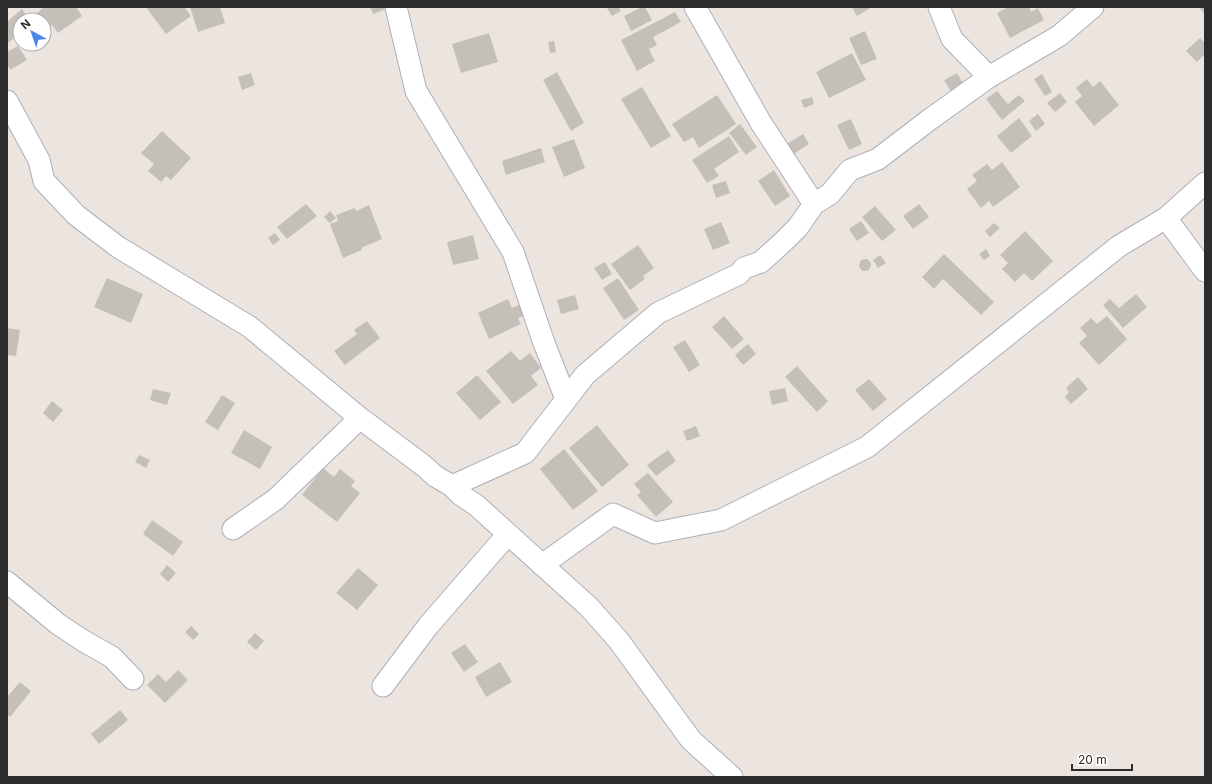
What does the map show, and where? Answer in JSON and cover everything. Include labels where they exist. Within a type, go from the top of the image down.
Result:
[{"type":"street","points":[[396,7],[416,91],[513,252],[544,343],[566,399]]},
{"type":"street","points":[[695,7],[761,123],[814,204]]},
{"type":"street","points":[[939,7],[952,39],[989,77]]},
{"type":"street","points":[[452,486],[524,453],[585,375],[658,312],[739,274],[744,268],[761,262],[798,227],[814,204],[830,194],[850,170],[878,159],[989,77],[1059,36],[1093,7]]},
{"type":"street","points":[[7,101],[39,160],[44,181],[76,215],[118,247],[250,327],[360,418],[435,476],[452,486],[461,495],[476,505],[589,607],[619,641],[691,740],[732,777]]},
{"type":"street","points":[[542,565],[613,514],[655,533],[721,520],[867,447],[1119,246],[1166,218],[1205,183]]},
{"type":"street","points":[[1166,218],[1205,271]]},
{"type":"street","points":[[233,529],[276,498],[360,418]]},
{"type":"street","points":[[384,686],[428,626],[508,534]]},
{"type":"street","points":[[7,582],[58,624],[112,657],[133,679]]},
{"type":"building","points":[[42,7],[76,7],[82,16],[58,33],[52,25],[52,12],[38,12],[43,8]]},
{"type":"building","points":[[146,7],[184,7],[191,16],[166,34]]},
{"type":"building","points":[[190,7],[220,7],[225,23],[198,32]]},
{"type":"building","points":[[370,7],[391,7],[373,14]]},
{"type":"building","points":[[618,7],[621,11],[612,16],[607,8]]},
{"type":"building","points":[[645,7],[652,20],[631,31],[624,16]]},
{"type":"building","points":[[852,7],[872,7],[857,16]]},
{"type":"building","points":[[1008,7],[1029,7],[1031,12],[1038,8],[1044,20],[1010,38],[997,13]]},
{"type":"building","points":[[1199,7],[1205,7],[1205,15]]},
{"type":"building","points":[[675,12],[681,22],[653,37],[657,45],[649,49],[655,61],[637,71],[621,40]]},
{"type":"building","points":[[12,18],[12,40],[7,44],[7,22]]},
{"type":"building","points":[[865,31],[877,59],[861,65],[849,38]]},
{"type":"building","points":[[489,33],[498,62],[461,73],[452,44]]},
{"type":"building","points":[[1200,38],[1205,43],[1205,54],[1197,62],[1186,51]]},
{"type":"building","points":[[554,41],[556,52],[550,53],[548,42]]},
{"type":"building","points":[[12,49],[12,52],[22,52],[27,60],[10,70],[7,64],[7,52]]},
{"type":"building","points":[[852,53],[866,80],[829,98],[816,72]]},
{"type":"building","points":[[557,72],[584,123],[571,131],[543,80]]},
{"type":"building","points":[[251,73],[255,85],[242,90],[238,77]]},
{"type":"building","points":[[957,73],[964,85],[951,92],[944,80]]},
{"type":"building","points":[[1042,74],[1052,92],[1045,96],[1034,79]]},
{"type":"building","points":[[1087,79],[1093,87],[1100,81],[1119,105],[1094,126],[1075,102],[1082,96],[1076,88]]},
{"type":"building","points":[[642,87],[671,136],[651,148],[621,99]]},
{"type":"building","points":[[997,91],[1008,104],[1019,95],[1025,101],[1002,120],[986,99]]},
{"type":"building","points":[[1060,93],[1067,102],[1055,112],[1047,103]]},
{"type":"building","points":[[717,95],[736,124],[699,148],[693,137],[684,142],[672,124]]},
{"type":"building","points":[[812,97],[814,104],[804,108],[801,100]]},
{"type":"building","points":[[1038,114],[1045,124],[1036,131],[1029,121]]},
{"type":"building","points":[[1019,118],[1032,136],[1011,153],[997,136]]},
{"type":"building","points":[[851,119],[862,144],[849,150],[837,125]]},
{"type":"building","points":[[740,124],[757,147],[746,155],[729,133]]},
{"type":"building","points":[[162,131],[191,158],[171,180],[166,176],[161,182],[148,171],[154,164],[141,153]]},
{"type":"building","points":[[803,134],[809,144],[792,155],[785,145]]},
{"type":"building","points":[[729,136],[739,152],[714,169],[719,176],[707,183],[692,160]]},
{"type":"building","points":[[574,139],[585,168],[564,177],[552,147]]},
{"type":"building","points":[[541,148],[545,162],[506,175],[502,161]]},
{"type":"building","points":[[1002,162],[1020,187],[993,207],[989,201],[981,208],[967,189],[977,181],[972,175],[987,164],[992,170]]},
{"type":"building","points":[[774,170],[790,196],[775,206],[758,181]]},
{"type":"building","points":[[726,181],[730,193],[716,198],[712,185]]},
{"type":"building","points":[[306,204],[317,216],[287,239],[277,227]]},
{"type":"building","points":[[919,204],[929,217],[913,229],[903,216]]},
{"type":"building","points":[[369,205],[382,239],[343,258],[330,224],[338,221],[336,215],[355,208],[356,211]]},
{"type":"building","points":[[875,206],[896,230],[882,241],[862,217]]},
{"type":"building","points":[[330,211],[336,218],[330,223],[324,217]]},
{"type":"building","points":[[861,221],[869,233],[857,241],[849,229]]},
{"type":"building","points":[[721,222],[730,243],[713,250],[704,229]]},
{"type":"building","points":[[994,223],[1000,228],[990,237],[985,231]]},
{"type":"building","points":[[1025,231],[1053,261],[1032,281],[1024,273],[1015,282],[1002,269],[1008,263],[1000,255]]},
{"type":"building","points":[[275,233],[280,240],[273,245],[268,238]]},
{"type":"building","points":[[473,235],[479,259],[453,265],[447,242]]},
{"type":"building","points":[[638,245],[654,268],[643,276],[645,279],[630,290],[611,264]]},
{"type":"building","points":[[986,249],[990,256],[984,260],[979,254]]},
{"type":"building","points":[[944,254],[994,302],[981,315],[943,279],[934,289],[922,277]]},
{"type":"building","points":[[880,255],[886,263],[878,268],[873,260]]},
{"type":"building","points":[[863,259],[867,259],[871,265],[867,271],[863,271],[859,267],[859,263]]},
{"type":"building","points":[[605,262],[612,274],[602,280],[594,268]]},
{"type":"building","points":[[107,278],[143,294],[131,323],[94,307]]},
{"type":"building","points":[[618,278],[639,310],[624,320],[603,288]]},
{"type":"building","points":[[1136,294],[1147,307],[1123,328],[1103,305],[1110,299],[1119,308]]},
{"type":"building","points":[[575,295],[579,309],[561,314],[557,300]]},
{"type":"building","points":[[508,299],[512,308],[519,305],[524,316],[518,318],[521,324],[489,339],[478,313]]},
{"type":"building","points":[[724,316],[744,339],[732,349],[712,327]]},
{"type":"building","points":[[1107,316],[1127,339],[1099,365],[1079,343],[1087,336],[1080,328],[1091,318],[1097,324]]},
{"type":"building","points":[[367,321],[380,338],[345,365],[334,351],[357,334],[354,330]]},
{"type":"building","points":[[7,328],[20,330],[16,356],[7,355]]},
{"type":"building","points":[[685,340],[700,365],[689,372],[673,347]]},
{"type":"building","points":[[748,344],[756,354],[743,365],[735,355]]},
{"type":"building","points":[[511,351],[520,361],[530,353],[541,368],[531,376],[538,385],[513,404],[486,371]]},
{"type":"building","points":[[797,366],[828,401],[817,412],[785,377]]},
{"type":"building","points":[[477,375],[501,402],[480,420],[456,393]]},
{"type":"building","points":[[1078,377],[1088,389],[1071,404],[1065,397],[1069,392],[1066,388]]},
{"type":"building","points":[[869,379],[887,399],[873,411],[855,390]]},
{"type":"building","points":[[785,388],[788,401],[772,405],[769,391]]},
{"type":"building","points":[[153,389],[171,393],[167,405],[150,400]]},
{"type":"building","points":[[222,395],[235,403],[218,430],[205,422]]},
{"type":"building","points":[[52,401],[63,410],[53,422],[43,413]]},
{"type":"building","points":[[597,425],[629,465],[602,487],[569,448]]},
{"type":"building","points":[[696,426],[700,436],[687,441],[683,431]]},
{"type":"building","points":[[244,430],[272,447],[260,469],[231,453]]},
{"type":"building","points":[[564,449],[598,491],[573,510],[540,469]]},
{"type":"building","points":[[668,450],[676,461],[656,476],[647,465]]},
{"type":"building","points":[[139,455],[150,460],[146,468],[135,462]]},
{"type":"building","points":[[323,468],[334,477],[340,469],[355,481],[351,486],[360,493],[337,522],[302,495]]},
{"type":"building","points":[[648,473],[673,502],[656,517],[637,495],[641,492],[634,484]]},
{"type":"building","points":[[152,520],[183,542],[173,556],[143,534]]},
{"type":"building","points":[[167,565],[176,573],[168,582],[160,574]]},
{"type":"building","points":[[358,568],[378,585],[357,610],[336,593]]},
{"type":"building","points":[[191,626],[199,634],[193,640],[185,632]]},
{"type":"building","points":[[255,633],[264,641],[256,650],[247,642]]},
{"type":"building","points":[[465,644],[478,662],[464,672],[451,653]]},
{"type":"building","points":[[500,662],[512,682],[486,697],[475,677]]},
{"type":"building","points":[[178,670],[188,680],[165,703],[147,685],[158,674],[166,682]]},
{"type":"building","points":[[20,682],[31,691],[10,717],[7,714],[7,697]]},
{"type":"building","points":[[120,710],[128,720],[99,744],[91,734]]}]
